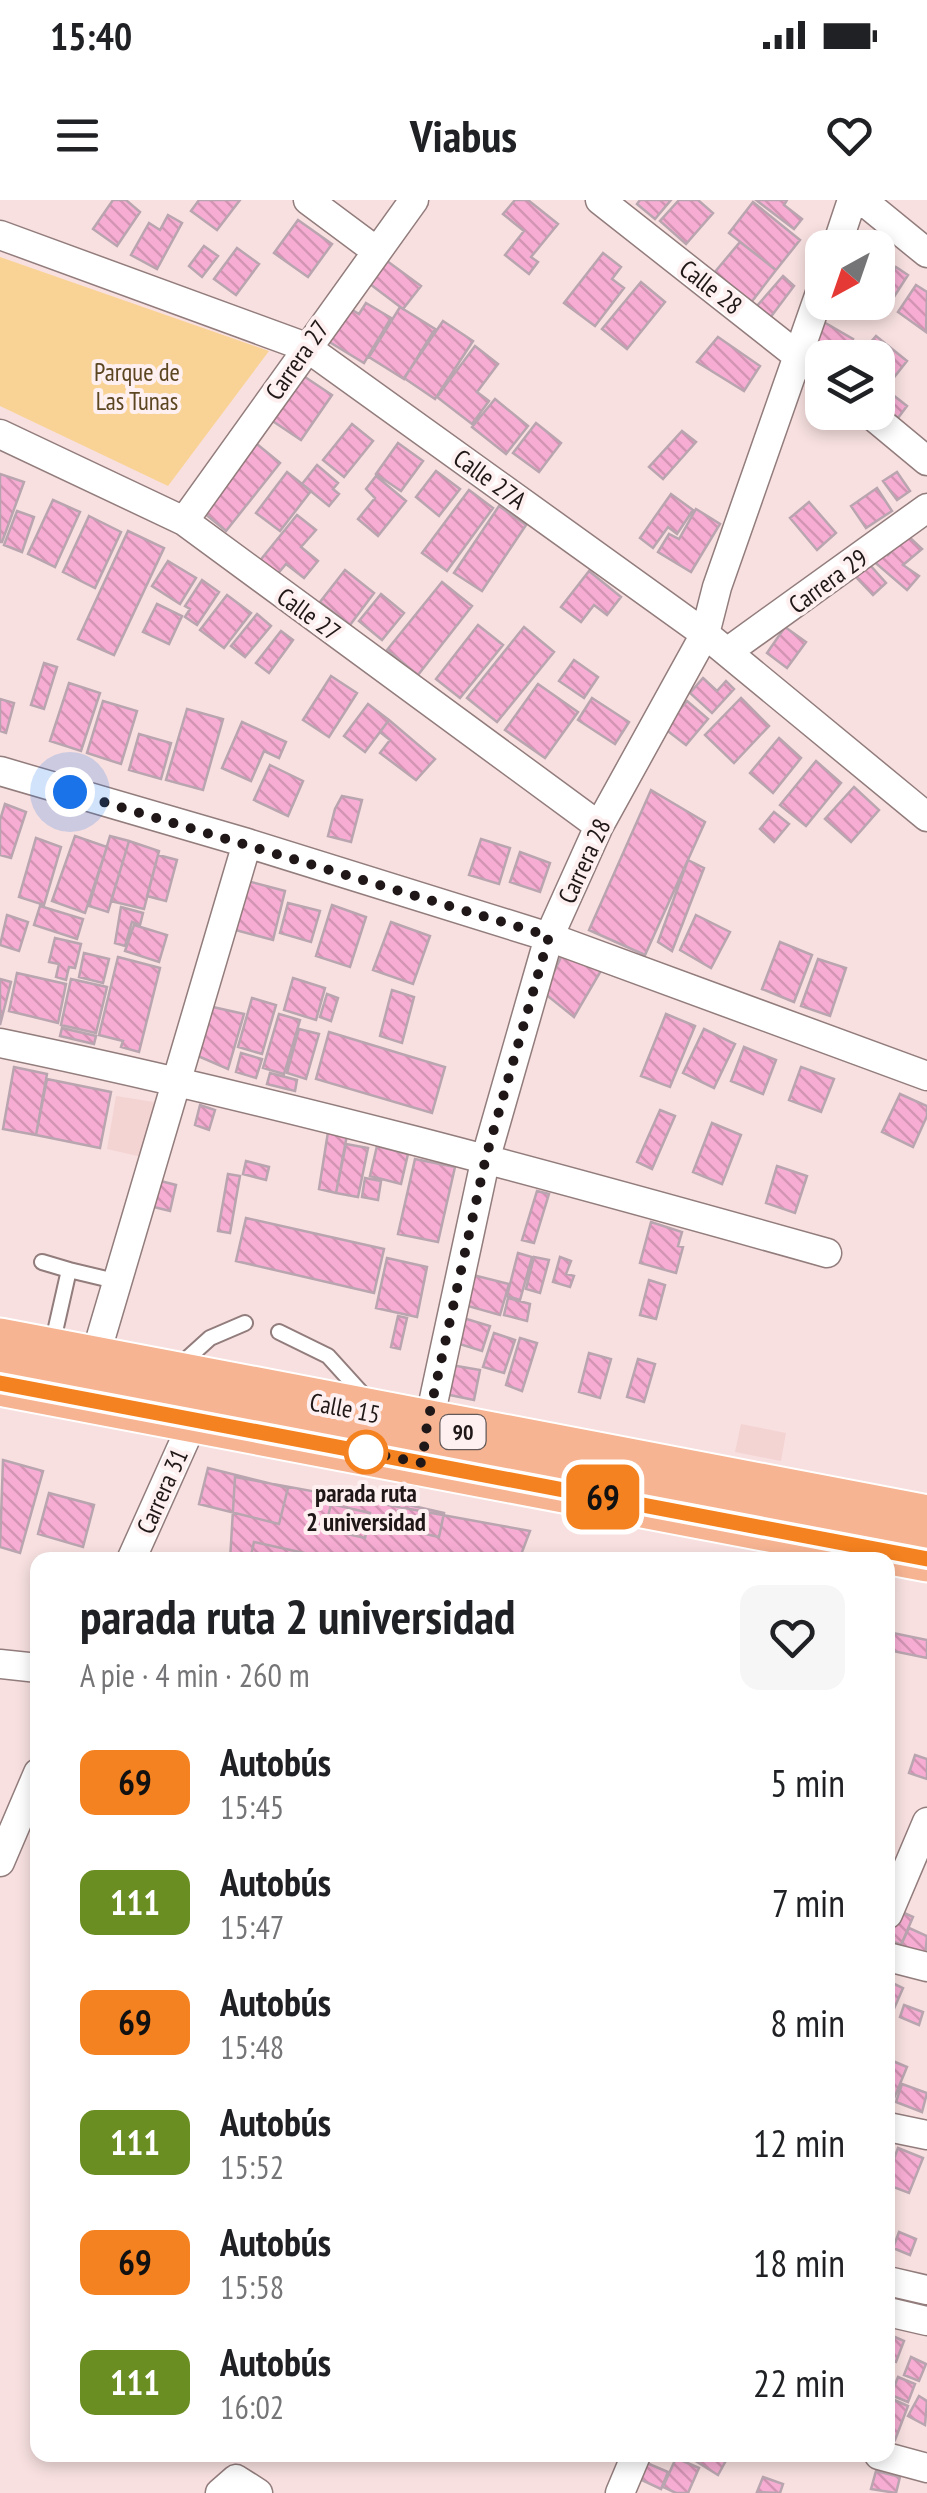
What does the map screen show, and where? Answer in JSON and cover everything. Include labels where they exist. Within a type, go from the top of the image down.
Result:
[{"type":"highway","name":"Calle 15","points":[[0,1341],[76,1369],[193,1422],[379,1435]]},
{"type":"highway","name":"Calle 15","points":[[0,1383],[76,1369],[172,1374],[379,1435],[927,1559]]},
{"type":"highway","name":"Calle 15","points":[[425,1444],[927,1518]]},
{"type":"street","points":[[308,200],[375,250]]},
{"type":"street","name":"Carrera 27","points":[[184,522],[414,200]]},
{"type":"street","name":"Calle 28","points":[[600,200],[805,361]]},
{"type":"street","points":[[842,230],[852,200]]},
{"type":"street","points":[[862,200],[927,253]]},
{"type":"street","name":"Calle 27A","points":[[0,235],[306,347],[705,634],[927,817]]},
{"type":"street","name":"Carrera 28","points":[[425,1444],[486,1157],[549,936],[599,826],[705,634],[716,586],[811,320]]},
{"type":"street","points":[[890,430],[927,461]]},
{"type":"street","name":"Calle 27","points":[[0,434],[184,522],[599,826]]},
{"type":"street","name":"Carrera 29","points":[[728,652],[927,508]]},
{"type":"street","points":[[0,771],[247,842],[549,936],[927,1076]]},
{"type":"street","points":[[76,1369],[115,1281],[247,842]]},
{"type":"street","points":[[0,1043],[174,1079],[486,1157],[827,1253]]},
{"type":"street","name":"Carrera 31","points":[[135,1552],[193,1422]]},
{"type":"street","points":[[0,1664],[30,1667]]},
{"type":"street","points":[[0,1862],[30,1792]]},
{"type":"street","points":[[895,1897],[927,1822]]},
{"type":"street","points":[[895,1959],[927,1967]]},
{"type":"street","points":[[895,2128],[927,2135]]},
{"type":"street","points":[[895,2283],[927,2290]]},
{"type":"street","points":[[895,2314],[927,2321]]},
{"type":"street","points":[[895,2459],[927,2468]]},
{"type":"street","points":[[620,2493],[633,2462]]},
{"type":"street","points":[[220,2493],[236,2478],[258,2493]]},
{"type":"lane","points":[[42,1262],[115,1281]]},
{"type":"lane","points":[[69,1270],[76,1369]]},
{"type":"lane","points":[[172,1374],[210,1338],[244,1323]]},
{"type":"lane","points":[[279,1332],[328,1356],[379,1435]]},
{"type":"shaded area","points":[[116,1096],[154,1102],[142,1157],[107,1149]]},
{"type":"shaded area","points":[[741,1424],[786,1433],[781,1461],[735,1452]]},
{"type":"green space","name":"Parque de Las Tunas","points":[[0,257],[269,351],[168,486],[0,406]]},
{"type":"building","points":[[113,200],[126,200],[140,212],[117,246],[93,229]]},
{"type":"building","points":[[199,200],[240,200],[217,230],[191,211]]},
{"type":"building","points":[[515,200],[528,200],[558,224],[531,257],[538,262],[529,274],[505,255],[524,231],[503,214]]},
{"type":"building","points":[[640,200],[671,200],[655,219],[637,204]]},
{"type":"building","points":[[679,200],[698,200],[713,213],[686,244],[660,221]]},
{"type":"building","points":[[756,200],[787,200],[784,205],[802,219],[794,229]]},
{"type":"building","points":[[753,202],[800,240],[776,270],[729,233]]},
{"type":"building","points":[[168,215],[182,223],[157,269],[131,255],[149,223],[160,230]]},
{"type":"building","points":[[298,220],[332,244],[308,277],[274,253]]},
{"type":"building","points":[[740,242],[776,270],[750,304],[714,273]]},
{"type":"building","points":[[204,246],[218,256],[202,277],[189,266]]},
{"type":"building","points":[[237,248],[259,264],[236,295],[214,279]]},
{"type":"building","points":[[603,253],[621,267],[612,279],[624,288],[595,326],[564,303]]},
{"type":"building","points":[[383,258],[421,286],[403,309],[366,281]]},
{"type":"building","points":[[895,269],[908,275],[895,295]]},
{"type":"building","points":[[783,276],[794,286],[770,318],[756,307]]},
{"type":"building","points":[[641,282],[665,302],[627,349],[602,329]]},
{"type":"building","points":[[916,285],[927,292],[926,332],[898,312]]},
{"type":"building","points":[[366,303],[391,318],[364,363],[318,335],[346,306],[359,314]]},
{"type":"building","points":[[400,307],[435,329],[404,379],[369,357]]},
{"type":"building","points":[[443,321],[473,341],[435,399],[404,378]]},
{"type":"building","points":[[822,321],[853,339],[852,340],[811,340]]},
{"type":"building","points":[[718,337],[760,366],[744,391],[697,362]]},
{"type":"building","points":[[475,346],[498,364],[477,392],[489,401],[472,424],[437,397]]},
{"type":"building","points":[[895,351],[907,361],[895,376]]},
{"type":"building","points":[[299,373],[332,395],[301,440],[268,418]]},
{"type":"building","points":[[895,397],[907,406],[898,418],[895,416]]},
{"type":"building","points":[[495,399],[528,426],[506,454],[472,427]]},
{"type":"building","points":[[536,423],[561,443],[539,472],[513,453]]},
{"type":"building","points":[[352,424],[373,441],[344,477],[323,460]]},
{"type":"building","points":[[682,431],[696,442],[663,479],[649,467]]},
{"type":"building","points":[[252,440],[280,463],[226,531],[198,508]]},
{"type":"building","points":[[398,443],[423,461],[401,491],[376,474]]},
{"type":"building","points":[[317,465],[338,483],[333,489],[339,494],[329,506],[302,484]]},
{"type":"building","points":[[436,471],[460,489],[439,516],[416,497]]},
{"type":"building","points":[[287,472],[311,491],[280,531],[256,513]]},
{"type":"building","points":[[897,472],[910,491],[897,500],[883,481]]},
{"type":"building","points":[[0,474],[24,482],[2,542],[0,542]]},
{"type":"building","points":[[376,476],[406,501],[378,536],[358,519],[375,498],[366,489]]},
{"type":"building","points":[[877,488],[892,511],[866,528],[851,506]]},
{"type":"building","points":[[469,490],[493,508],[447,571],[422,553]]},
{"type":"building","points":[[671,494],[693,510],[677,534],[668,527],[653,548],[640,538]]},
{"type":"building","points":[[53,500],[80,512],[55,567],[28,554]]},
{"type":"building","points":[[809,502],[836,533],[817,550],[790,518]]},
{"type":"building","points":[[499,506],[526,525],[482,591],[454,573]]},
{"type":"building","points":[[696,509],[720,524],[691,572],[658,552],[669,534],[679,539]]},
{"type":"building","points":[[17,511],[34,517],[22,552],[4,545]]},
{"type":"building","points":[[297,515],[316,530],[301,547],[318,561],[304,578],[286,564],[275,577],[258,563]]},
{"type":"building","points":[[89,516],[121,532],[95,588],[63,572]]},
{"type":"building","points":[[128,531],[164,548],[114,655],[78,639]]},
{"type":"building","points":[[907,535],[922,549],[903,565],[919,576],[907,590],[871,559],[882,547],[888,555]]},
{"type":"building","points":[[168,561],[196,578],[180,604],[152,586]]},
{"type":"building","points":[[870,565],[886,583],[873,595],[856,577]]},
{"type":"building","points":[[345,570],[374,593],[350,625],[320,602]]},
{"type":"building","points":[[589,571],[621,597],[607,615],[594,605],[581,622],[561,607]]},
{"type":"building","points":[[202,580],[219,592],[197,625],[185,617],[190,609],[185,606]]},
{"type":"building","points":[[442,582],[472,606],[418,675],[387,650]]},
{"type":"building","points":[[381,594],[404,613],[382,640],[359,621]]},
{"type":"building","points":[[227,595],[251,613],[224,648],[200,630]]},
{"type":"building","points":[[157,604],[182,616],[169,644],[143,632]]},
{"type":"building","points":[[257,614],[271,626],[245,657],[231,646]]},
{"type":"building","points":[[478,625],[503,645],[460,698],[436,679]]},
{"type":"building","points":[[524,627],[554,652],[497,722],[467,698]]},
{"type":"building","points":[[785,627],[806,642],[787,668],[767,653]]},
{"type":"building","points":[[281,631],[293,640],[269,673],[256,663]]},
{"type":"building","points":[[574,660],[598,677],[584,698],[559,681]]},
{"type":"building","points":[[44,663],[57,667],[44,709],[31,705]]},
{"type":"building","points":[[331,676],[357,693],[329,737],[303,720]]},
{"type":"building","points":[[703,678],[717,691],[726,681],[734,689],[712,713],[690,693]]},
{"type":"building","points":[[69,683],[100,693],[81,751],[50,741]]},
{"type":"building","points":[[538,684],[578,712],[545,758],[505,730]]},
{"type":"building","points":[[592,698],[629,722],[615,744],[578,720]]},
{"type":"building","points":[[741,698],[769,726],[734,763],[705,735]]},
{"type":"building","points":[[0,699],[14,703],[6,733],[0,731]]},
{"type":"building","points":[[103,701],[137,711],[121,764],[87,753]]},
{"type":"building","points":[[687,701],[708,719],[686,745],[664,728]]},
{"type":"building","points":[[368,704],[389,720],[365,752],[344,736]]},
{"type":"building","points":[[187,709],[223,719],[203,790],[166,780]]},
{"type":"building","points":[[389,720],[435,759],[416,780],[380,753],[390,740],[380,732]]},
{"type":"building","points":[[242,722],[286,742],[279,758],[264,751],[251,781],[222,768]]},
{"type":"building","points":[[139,734],[171,743],[161,779],[129,770]]},
{"type":"building","points":[[779,738],[801,758],[773,793],[750,773]]},
{"type":"building","points":[[816,761],[841,783],[806,826],[780,805]]},
{"type":"building","points":[[270,765],[303,781],[288,816],[254,800]]},
{"type":"building","points":[[854,787],[879,810],[851,842],[825,819]]},
{"type":"building","points":[[651,790],[705,822],[645,955],[589,930]]},
{"type":"building","points":[[342,796],[362,800],[351,842],[328,836]]},
{"type":"building","points":[[5,804],[26,812],[11,858],[0,855],[0,820]]},
{"type":"building","points":[[774,812],[789,824],[774,842],[760,829]]},
{"type":"building","points":[[75,836],[107,847],[85,913],[52,901]]},
{"type":"building","points":[[110,836],[129,841],[108,912],[89,906]]},
{"type":"building","points":[[36,838],[61,847],[44,905],[19,897]]},
{"type":"building","points":[[481,839],[510,848],[499,884],[469,875]]},
{"type":"building","points":[[129,841],[159,851],[144,909],[111,901]]},
{"type":"building","points":[[520,852],[550,863],[540,892],[510,882]]},
{"type":"building","points":[[158,855],[177,860],[166,901],[147,896]]},
{"type":"building","points":[[688,860],[704,868],[672,951],[658,942]]},
{"type":"building","points":[[244,880],[285,891],[273,940],[232,929]]},
{"type":"building","points":[[288,903],[320,911],[311,942],[280,933]]},
{"type":"building","points":[[332,905],[366,917],[350,967],[316,956]]},
{"type":"building","points":[[40,906],[83,919],[77,939],[34,925]]},
{"type":"building","points":[[121,907],[143,913],[140,925],[132,922],[125,946],[115,943]]},
{"type":"building","points":[[7,915],[28,922],[19,951],[0,945]]},
{"type":"building","points":[[696,915],[730,932],[711,968],[680,950]]},
{"type":"building","points":[[391,922],[430,936],[413,984],[373,970]]},
{"type":"building","points":[[134,925],[167,935],[159,962],[125,951]]},
{"type":"building","points":[[55,938],[81,944],[75,968],[69,967],[66,980],[56,977],[59,964],[49,962]]},
{"type":"building","points":[[780,942],[812,955],[794,1002],[762,989]]},
{"type":"building","points":[[84,953],[109,959],[103,983],[79,977]]},
{"type":"building","points":[[562,955],[602,969],[574,1017],[544,993]]},
{"type":"building","points":[[118,957],[160,968],[139,1052],[121,1047],[123,1041],[99,1035]]},
{"type":"building","points":[[818,959],[846,968],[830,1016],[801,1006]]},
{"type":"building","points":[[17,973],[66,984],[58,1023],[9,1011]]},
{"type":"building","points":[[293,978],[325,988],[316,1020],[284,1010]]},
{"type":"building","points":[[0,979],[11,982],[0,1025]]},
{"type":"building","points":[[71,979],[107,987],[96,1033],[61,1025]]},
{"type":"building","points":[[392,990],[414,997],[402,1043],[380,1036]]},
{"type":"building","points":[[327,994],[338,998],[331,1021],[320,1017]]},
{"type":"building","points":[[252,998],[276,1005],[262,1054],[238,1047]]},
{"type":"building","points":[[204,1005],[244,1014],[228,1069],[191,1053]]},
{"type":"building","points":[[279,1014],[300,1020],[284,1074],[263,1068]]},
{"type":"building","points":[[666,1014],[695,1026],[670,1087],[641,1076]]},
{"type":"building","points":[[62,1028],[96,1036],[94,1044],[60,1036]]},
{"type":"building","points":[[299,1029],[319,1034],[306,1079],[287,1073]]},
{"type":"building","points":[[704,1029],[735,1044],[714,1088],[683,1073]]},
{"type":"building","points":[[329,1032],[445,1067],[432,1113],[316,1079]]},
{"type":"building","points":[[744,1047],[776,1060],[763,1094],[731,1081]]},
{"type":"building","points":[[241,1053],[262,1059],[256,1078],[236,1072]]},
{"type":"building","points":[[14,1067],[47,1074],[36,1135],[3,1129]]},
{"type":"building","points":[[801,1067],[834,1079],[821,1112],[789,1100]]},
{"type":"building","points":[[270,1073],[297,1080],[295,1091],[267,1084]]},
{"type":"building","points":[[47,1079],[111,1092],[100,1148],[36,1135]]},
{"type":"building","points":[[900,1094],[927,1106],[927,1116],[913,1147],[882,1132]]},
{"type":"building","points":[[200,1105],[215,1110],[209,1130],[195,1125]]},
{"type":"building","points":[[660,1110],[675,1116],[652,1169],[637,1162]]},
{"type":"building","points":[[712,1123],[741,1135],[722,1184],[693,1172]]},
{"type":"building","points":[[328,1132],[347,1135],[336,1193],[319,1189]]},
{"type":"building","points":[[346,1144],[368,1148],[358,1197],[336,1193]]},
{"type":"building","points":[[377,1146],[408,1154],[401,1184],[370,1176]]},
{"type":"building","points":[[415,1159],[455,1167],[438,1242],[398,1234]]},
{"type":"building","points":[[246,1161],[269,1167],[266,1180],[243,1174]]},
{"type":"building","points":[[777,1166],[807,1176],[795,1213],[766,1203]]},
{"type":"building","points":[[228,1174],[240,1176],[230,1233],[218,1231]]},
{"type":"building","points":[[365,1178],[381,1181],[378,1200],[362,1197]]},
{"type":"building","points":[[153,1179],[176,1185],[170,1211],[146,1205]]},
{"type":"building","points":[[537,1191],[549,1194],[534,1243],[522,1240]]},
{"type":"building","points":[[246,1218],[384,1249],[374,1293],[236,1261]]},
{"type":"building","points":[[651,1222],[682,1232],[678,1246],[683,1247],[676,1273],[640,1263]]},
{"type":"building","points":[[518,1253],[532,1257],[520,1300],[507,1296]]},
{"type":"building","points":[[534,1257],[549,1260],[540,1293],[526,1289]]},
{"type":"building","points":[[560,1257],[571,1261],[566,1274],[574,1276],[570,1287],[553,1282]]},
{"type":"building","points":[[387,1258],[427,1267],[417,1317],[376,1308]]},
{"type":"building","points":[[465,1273],[509,1284],[500,1315],[457,1303]]},
{"type":"building","points":[[649,1280],[665,1285],[656,1319],[640,1315]]},
{"type":"building","points":[[508,1298],[530,1304],[527,1321],[504,1315]]},
{"type":"building","points":[[398,1316],[407,1318],[400,1349],[391,1347]]},
{"type":"building","points":[[460,1317],[490,1326],[482,1351],[453,1342]]},
{"type":"building","points":[[494,1333],[515,1340],[504,1373],[483,1367]]},
{"type":"building","points":[[520,1338],[537,1343],[522,1391],[506,1385]]},
{"type":"building","points":[[589,1353],[611,1359],[600,1398],[579,1392]]},
{"type":"building","points":[[638,1359],[655,1364],[644,1402],[627,1397]]},
{"type":"building","points":[[451,1365],[480,1370],[474,1400],[445,1394]]},
{"type":"building","points":[[3,1460],[43,1471],[20,1553],[0,1547]]},
{"type":"building","points":[[208,1468],[288,1488],[279,1524],[199,1504]]},
{"type":"building","points":[[235,1477],[530,1531],[522,1552],[230,1552]]},
{"type":"building","points":[[49,1493],[94,1505],[83,1547],[38,1534]]},
{"type":"building","points":[[400,1503],[444,1513],[439,1537],[394,1527]]},
{"type":"building","points":[[331,1504],[370,1513],[365,1538],[325,1529]]},
{"type":"building","points":[[254,1542],[300,1552],[252,1552]]},
{"type":"building","points":[[895,1633],[927,1640],[927,1658],[895,1651]]},
{"type":"building","points":[[915,1755],[927,1759],[927,1779],[909,1773]]},
{"type":"building","points":[[895,1909],[913,1917],[901,1945],[895,1942]]},
{"type":"building","points":[[909,1928],[927,1936],[925,1957],[901,1945]]},
{"type":"building","points":[[895,1984],[903,1988],[895,2006]]},
{"type":"building","points":[[904,2005],[923,2012],[919,2025],[900,2017]]},
{"type":"building","points":[[895,2062],[907,2067],[895,2096]]},
{"type":"building","points":[[902,2084],[927,2093],[922,2112],[896,2102]]},
{"type":"building","points":[[898,2148],[923,2158],[909,2193],[895,2188]]},
{"type":"building","points":[[899,2232],[916,2239],[910,2255],[895,2249]]},
{"type":"building","points":[[895,2337],[904,2341],[895,2362]]},
{"type":"building","points":[[911,2357],[926,2364],[919,2381],[904,2375]]},
{"type":"building","points":[[898,2377],[915,2384],[908,2402],[895,2397]]},
{"type":"building","points":[[919,2396],[927,2401],[925,2425],[908,2416]]},
{"type":"building","points":[[895,2400],[908,2406],[895,2440]]},
{"type":"building","points":[[642,2462],[668,2472],[661,2489],[635,2477]]},
{"type":"building","points":[[674,2462],[699,2468],[688,2493],[663,2487]]},
{"type":"building","points":[[697,2462],[725,2462],[718,2475]]},
{"type":"building","points":[[876,2471],[900,2477],[896,2493],[871,2489]]},
{"type":"building","points":[[763,2477],[783,2484],[780,2493],[757,2492]]},
{"type":"bus line","name":"69","points":[[0,1383],[890,1552]]},
{"type":"bus line","name":"69","points":[[895,1553],[927,1559]]},
{"type":"place","name":"parada ruta 2 universidad","points":[[366,1452]]},
{"type":"route","points":[[70,792],[247,842],[549,936],[486,1157],[422,1463],[366,1452]]}]
